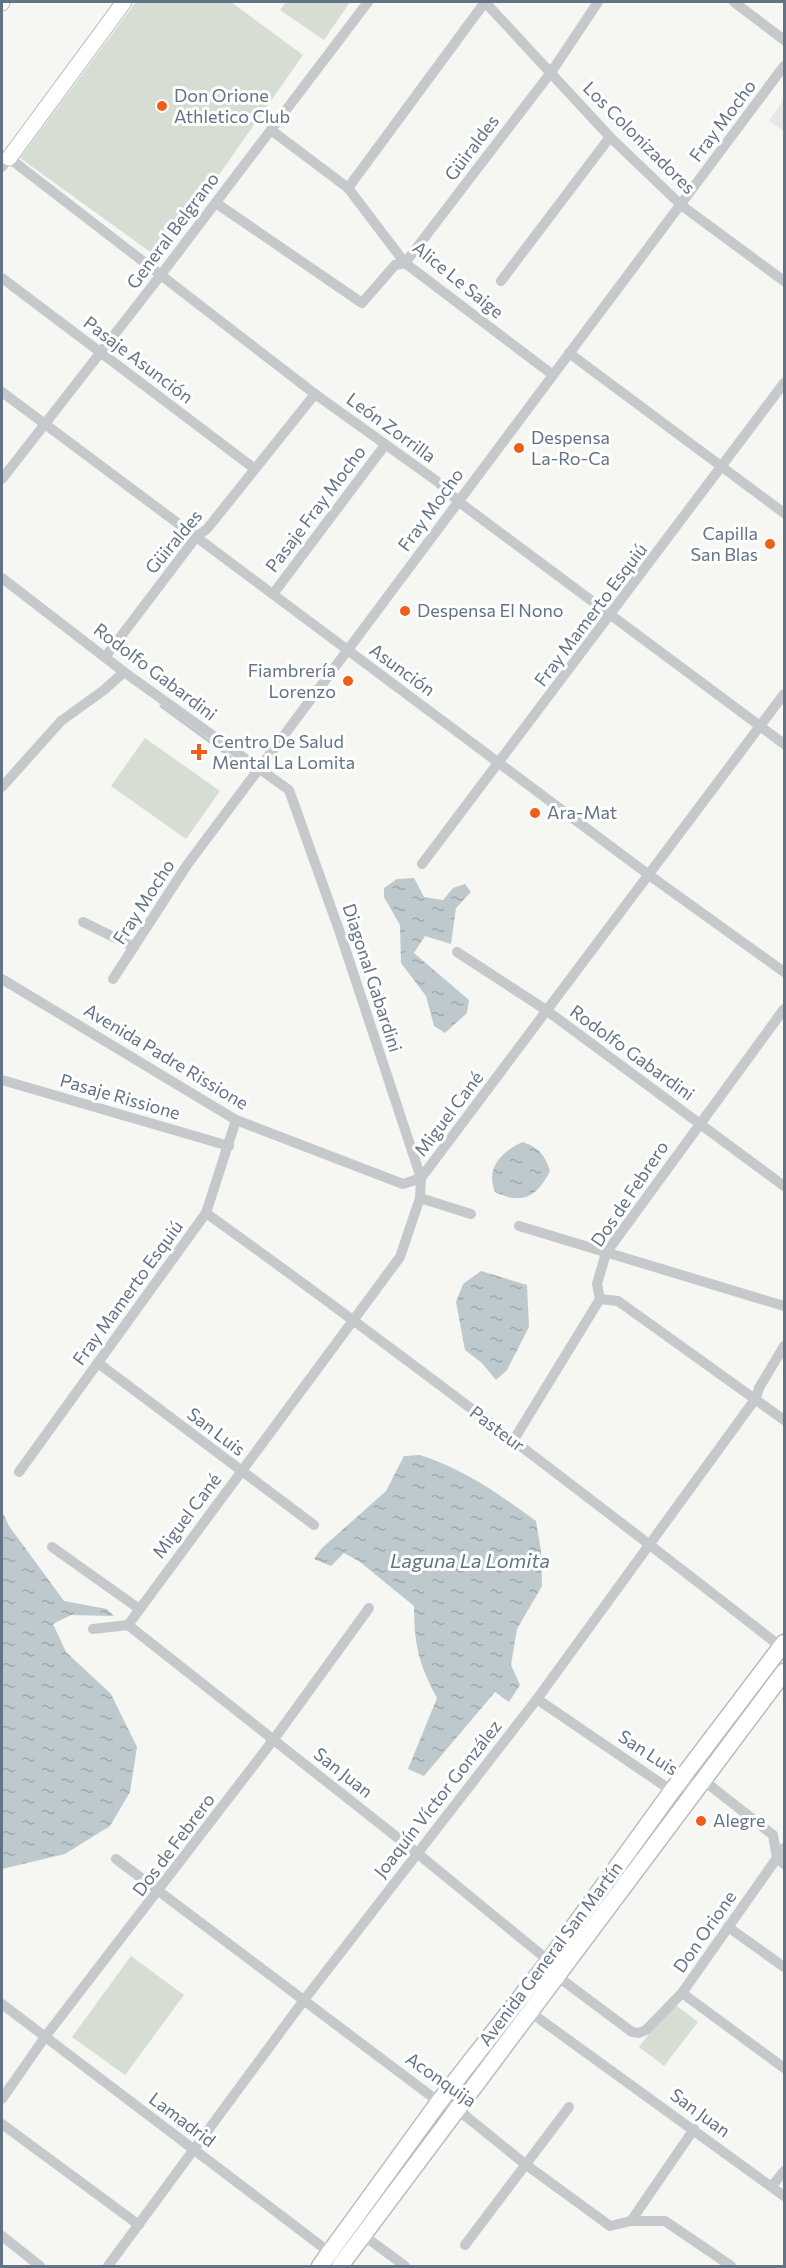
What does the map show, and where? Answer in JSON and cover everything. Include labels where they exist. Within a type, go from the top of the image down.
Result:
[{"type":"main road","name":"Avenida General San Martín","points":[[333,2262],[439,2102],[549,1961],[672,1791],[783,1647]]},
{"type":"main road","name":"Avenida General San Martín","points":[[333,2262],[363,2235],[784,1672]]},
{"type":"street","points":[[5,163],[124,2]]},
{"type":"street","name":"General Belgrano","points":[[2,478],[160,276],[368,2]]},
{"type":"street","points":[[348,188],[485,2]]},
{"type":"street","name":"Los Colonizadores","points":[[485,2],[552,71],[610,137],[681,205],[784,281]]},
{"type":"street","name":"Güiraldes","points":[[216,202],[362,303],[395,265],[405,263],[552,71],[598,2]]},
{"type":"street","points":[[734,2],[784,40]]},
{"type":"street","name":"Fray Mocho","points":[[113,979],[187,866],[784,66]]},
{"type":"street","name":"Alice Le Saige","points":[[271,130],[348,188],[405,263],[553,375]]},
{"type":"street","points":[[501,281],[610,137]]},
{"type":"street","name":"León Zorrilla","points":[[5,163],[160,276],[315,394],[438,482],[459,502],[784,744]]},
{"type":"street","name":"Pasaje Asunción","points":[[2,278],[255,470]]},
{"type":"street","points":[[569,353],[784,513]]},
{"type":"street","name":"Fray Mamerto Esquiú","points":[[422,864],[613,615],[784,383]]},
{"type":"street","name":"Asunción","points":[[2,392],[649,875],[784,972]]},
{"type":"street","name":"Güiraldes","points":[[106,656],[197,536],[207,529],[315,394]]},
{"type":"street","name":"Pasaje Fray Mocho","points":[[273,594],[385,445]]},
{"type":"street","name":"Rodolfo Gabardini","points":[[2,579],[106,656],[124,672],[289,790]]},
{"type":"street","points":[[2,787],[61,722],[124,672]]},
{"type":"street","name":"Miguel Cané","points":[[128,1625],[138,1608],[400,1257],[420,1198],[421,1178],[784,694]]},
{"type":"street","name":"Diagonal Gabardini","points":[[289,790],[339,930],[421,1178]]},
{"type":"street","points":[[83,922],[134,947]]},
{"type":"street","name":"Rodolfo Gabardini","points":[[457,952],[546,1010],[784,1186]]},
{"type":"street","name":"Avenida Padre Rissione","points":[[2,979],[236,1120],[403,1184],[421,1178]]},
{"type":"street","name":"Dos de Febrero","points":[[513,1441],[600,1299],[597,1284],[606,1253],[699,1122],[784,1009]]},
{"type":"street","name":"Pasaje Rissione","points":[[2,1080],[229,1146]]},
{"type":"street","name":"Fray Mamerto Esquiú","points":[[19,1472],[206,1214],[236,1120]]},
{"type":"street","points":[[420,1198],[471,1214]]},
{"type":"street","name":"Pasteur","points":[[206,1214],[355,1320],[783,1647]]},
{"type":"street","points":[[519,1226],[784,1306]]},
{"type":"street","points":[[600,1299],[618,1301],[784,1419]]},
{"type":"street","name":"Joaquín Víctor González","points":[[108,2266],[304,2000],[537,1698],[651,1544],[756,1398],[759,1388],[784,1346]]},
{"type":"street","name":"San Luis","points":[[98,1363],[315,1525]]},
{"type":"street","points":[[52,1548],[138,1608]]},
{"type":"street","name":"Dos de Febrero","points":[[2,2099],[45,2037],[160,1890],[369,1608]]},
{"type":"street","points":[[93,1629],[128,1625]]},
{"type":"street","name":"San Juan","points":[[128,1625],[417,1853],[549,1961],[557,1976]]},
{"type":"street","name":"San Luis","points":[[537,1698],[672,1791],[703,1780]]},
{"type":"street","points":[[703,1780],[773,1834],[781,1861]]},
{"type":"street","name":"Don Orione","points":[[557,1976],[632,2032],[639,2033],[646,2030],[682,1993],[728,1927],[781,1861],[784,1848]]},
{"type":"street","name":"Aconquija","points":[[116,1858],[439,2102],[457,2109],[525,2164],[610,2226],[631,2221],[665,2221],[725,2265]]},
{"type":"street","points":[[728,1927],[784,1967]]},
{"type":"street","points":[[682,1993],[784,2068]]},
{"type":"street","name":"Lamadrid","points":[[2,2004],[195,2150],[333,2262]]},
{"type":"street","points":[[503,2020],[530,2012]]},
{"type":"street","name":"San Juan","points":[[530,2012],[784,2196]]},
{"type":"street","points":[[465,2246],[569,2107]]},
{"type":"street","points":[[2,2124],[139,2225]]},
{"type":"street","points":[[631,2221],[694,2129]]},
{"type":"street","points":[[772,2187],[784,2171]]},
{"type":"street","points":[[363,2235],[405,2266]]},
{"type":"street","points":[[2,2236],[40,2266]]},
{"type":"shaded area","name":"Don Orione Athletico Club","points":[[136,2],[231,2],[303,55],[160,259],[20,158]]},
{"type":"shaded area","points":[[286,2],[350,2],[324,40],[280,10]]},
{"type":"shaded area","points":[[784,99],[784,131],[769,121]]},
{"type":"shaded area","points":[[145,738],[220,791],[186,839],[111,786]]},
{"type":"shaded area","points":[[131,1956],[184,1995],[125,2075],[72,2037]]},
{"type":"shaded area","points":[[673,2003],[698,2022],[664,2066],[639,2047]]},
{"type":"water","points":[[414,878],[424,897],[443,900],[453,888],[465,884],[471,892],[456,908],[451,944],[425,936],[414,953],[469,1000],[467,1013],[445,1033],[434,1026],[426,996],[401,963],[400,925],[384,897],[384,888],[397,879]]},
{"type":"water","points":[[523,1142],[541,1153],[546,1161],[550,1171],[545,1180],[534,1192],[521,1198],[495,1192],[492,1175],[497,1161],[508,1150]]},
{"type":"water","points":[[481,1271],[527,1285],[529,1327],[507,1370],[496,1380],[482,1363],[465,1350],[456,1302],[463,1284]]},
{"type":"water","name":"Laguna La Lomita","points":[[420,1455],[467,1475],[536,1521],[541,1551],[542,1586],[517,1629],[511,1665],[520,1685],[509,1702],[495,1692],[424,1776],[408,1769],[437,1698],[419,1654],[414,1606],[360,1562],[344,1553],[331,1566],[314,1559],[322,1548],[386,1491],[404,1456]]},
{"type":"water","points":[[2,1511],[9,1526],[64,1601],[107,1609],[114,1616],[71,1615],[53,1624],[66,1652],[111,1694],[137,1747],[130,1792],[110,1826],[65,1854],[2,1869]]},
{"type":"waterway","points":[[161,706],[243,766]]},
{"type":"place","name":"Don Orione Athletico Club","points":[[162,106]]},
{"type":"place","name":"Despensa La-Ro-Ca","points":[[519,448]]},
{"type":"place","name":"Capilla San Blas","points":[[770,544]]},
{"type":"place","name":"Despensa El Nono","points":[[405,611]]},
{"type":"place","name":"Fiambrería Lorenzo","points":[[348,681]]},
{"type":"place","name":"Centro De Salud Mental La Lomita","points":[[199,752]]},
{"type":"place","name":"Ara-Mat","points":[[535,813]]},
{"type":"place","name":"Alegre","points":[[701,1821]]}]
